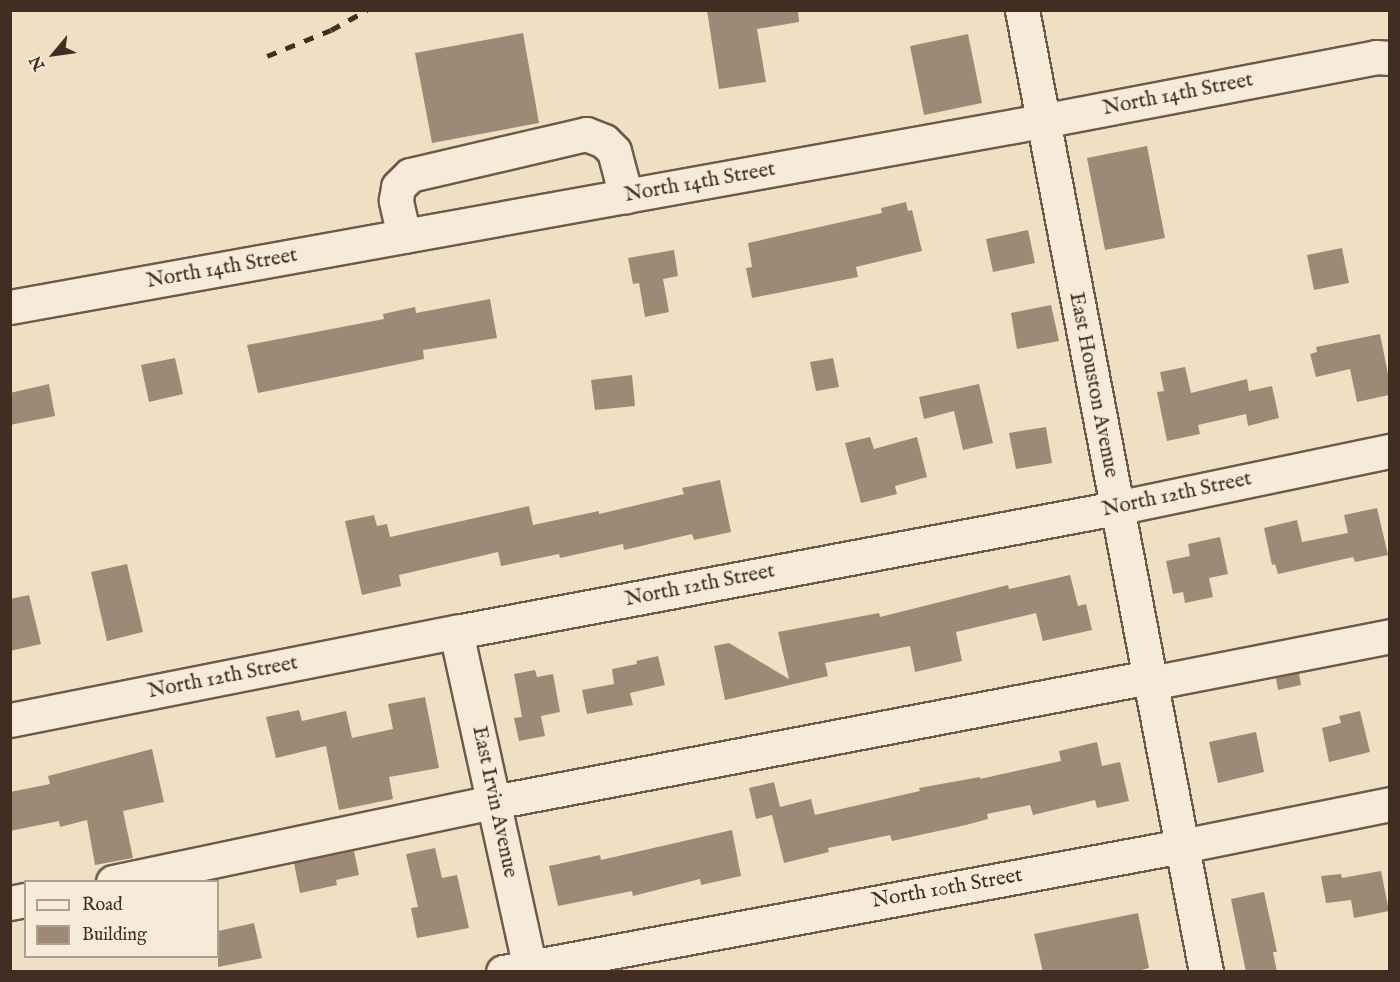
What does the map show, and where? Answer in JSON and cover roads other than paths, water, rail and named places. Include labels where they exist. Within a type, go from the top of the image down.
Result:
[{"type":"street","name":"East Houston Avenue","points":[[1022,10],[1206,972]]},
{"type":"street","name":"North 14th Street","points":[[10,307],[1042,122],[1376,57],[1389,58]]},
{"type":"street","points":[[404,236],[396,200],[398,187],[410,175],[586,134],[604,141],[614,152],[626,196]]},
{"type":"street","name":"North 12th Street","points":[[10,720],[456,632],[1116,508],[1389,451]]},
{"type":"street","name":"East Irvin Avenue","points":[[456,632],[494,802],[521,970]]},
{"type":"street","points":[[123,880],[494,802],[1389,636]]},
{"type":"street","name":"North 10th Street","points":[[521,970],[1182,846],[1389,804]]},
{"type":"railway","points":[[267,56],[331,30],[367,10]]}]
